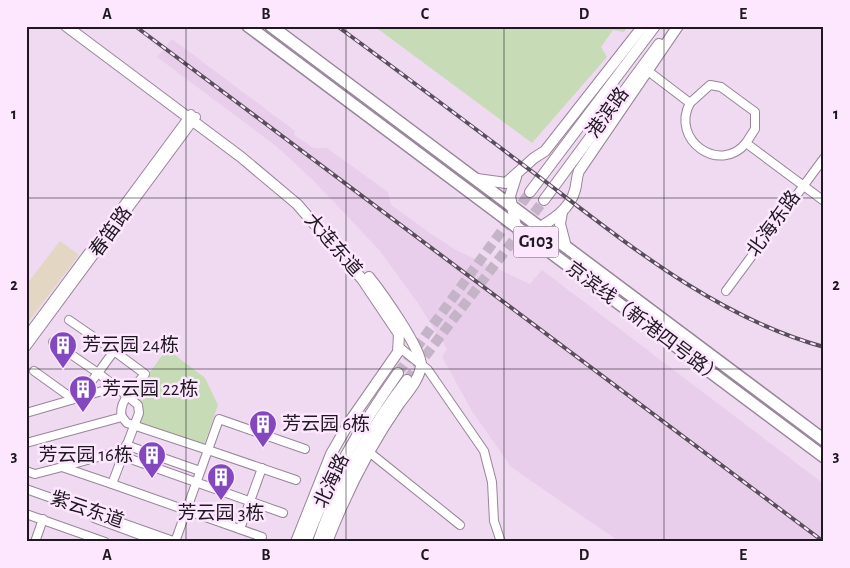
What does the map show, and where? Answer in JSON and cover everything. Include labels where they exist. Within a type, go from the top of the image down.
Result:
[{"type":"highway","name":"京滨线（新港四号路）","points":[[248,26],[824,457]]},
{"type":"highway","name":"京滨线（新港四号路）","points":[[272,26],[824,440]]},
{"type":"main road","name":"大连东道","points":[[66,26],[280,182],[317,216],[388,303],[417,352],[421,366]]},
{"type":"main road","name":"大连东道","points":[[76,26],[192,117],[297,204],[362,279],[393,323],[399,334],[399,350]]},
{"type":"main road","points":[[476,179],[493,183],[506,183],[534,158],[545,151],[643,26]]},
{"type":"main road","points":[[530,192],[655,26]]},
{"type":"main road","name":"港滨路","points":[[544,200],[672,26]]},
{"type":"main road","points":[[566,247],[560,224],[562,212],[575,191],[576,179],[580,171],[678,26]]},
{"type":"main road","points":[[516,226],[510,206],[511,189],[519,172]]},
{"type":"main road","points":[[527,235],[562,212]]},
{"type":"main road","points":[[296,542],[331,454],[354,414],[399,350]]},
{"type":"main road","points":[[327,542],[346,495],[369,452],[418,377],[421,366]]},
{"type":"main road","name":"北海路","points":[[306,542],[318,510],[344,455],[398,373]]},
{"type":"main road","name":"北海路","points":[[318,542],[350,465],[380,416],[407,380]]},
{"type":"street","points":[[648,72],[690,103]]},
{"type":"street","points":[[710,85],[721,87],[755,112],[756,129],[746,143],[741,150],[729,155],[716,156],[695,144],[689,138],[685,122],[686,111],[690,103],[710,85]]},
{"type":"street","name":"春笛路","points":[[26,337],[192,117]]},
{"type":"street","name":"春笛路","points":[[26,347],[192,117]]},
{"type":"street","points":[[746,143],[824,201]]},
{"type":"street","name":"北海东路","points":[[726,291],[824,158]]},
{"type":"street","points":[[69,320],[145,374],[121,407],[122,417],[127,423],[296,480]]},
{"type":"street","points":[[52,342],[129,396],[138,406],[139,414],[112,484]]},
{"type":"street","points":[[399,350],[421,366],[484,459],[489,483],[490,515],[500,542]]},
{"type":"street","points":[[76,398],[114,351]]},
{"type":"street","points":[[34,371],[76,398]]},
{"type":"street","points":[[26,413],[116,387]]},
{"type":"street","points":[[26,443],[122,417]]},
{"type":"street","points":[[176,542],[219,419],[305,449]]},
{"type":"street","points":[[124,451],[196,482],[283,513]]},
{"type":"street","points":[[26,471],[35,474],[124,451],[200,471]]},
{"type":"street","points":[[369,452],[460,525]]},
{"type":"street","points":[[62,467],[262,537]]},
{"type":"street","points":[[240,529],[262,468]]},
{"type":"street","name":"紫云东道","points":[[26,489],[162,540]]},
{"type":"street","name":"紫云东道","points":[[26,494],[162,540],[176,542]]},
{"type":"street","points":[[26,514],[101,541]]},
{"type":"street","points":[[35,542],[43,519]]},
{"type":"shaded area","points":[[172,39],[295,131],[294,135],[314,148],[327,148],[388,192],[391,205],[456,250],[530,284],[542,270],[824,484],[824,542],[620,542],[511,467],[472,411],[442,357],[447,349],[417,302],[380,251],[313,180],[276,146],[157,57]]},
{"type":"shaded area","points":[[60,241],[79,255],[26,325],[26,285]]},
{"type":"green space","points":[[374,26],[628,26],[624,32],[613,30],[601,47],[607,57],[532,143]]},
{"type":"green space","points":[[171,352],[205,378],[218,405],[204,445],[141,424],[140,409],[133,395],[164,353]]},
{"type":"tunnel","points":[[398,373],[530,192]]},
{"type":"tunnel","points":[[407,380],[544,200]]},
{"type":"railway","points":[[135,26],[824,542]]},
{"type":"railway","points":[[337,26],[611,231],[678,278],[748,318],[785,334],[824,347]]},
{"type":"place","name":"芳云园 24栋","points":[[63,369]]},
{"type":"place","name":"芳云园 22栋","points":[[83,413]]},
{"type":"place","name":"芳云园 6栋","points":[[263,448]]},
{"type":"place","name":"芳云园 16栋","points":[[152,479]]},
{"type":"place","name":"芳云园 3栋","points":[[221,501]]}]
